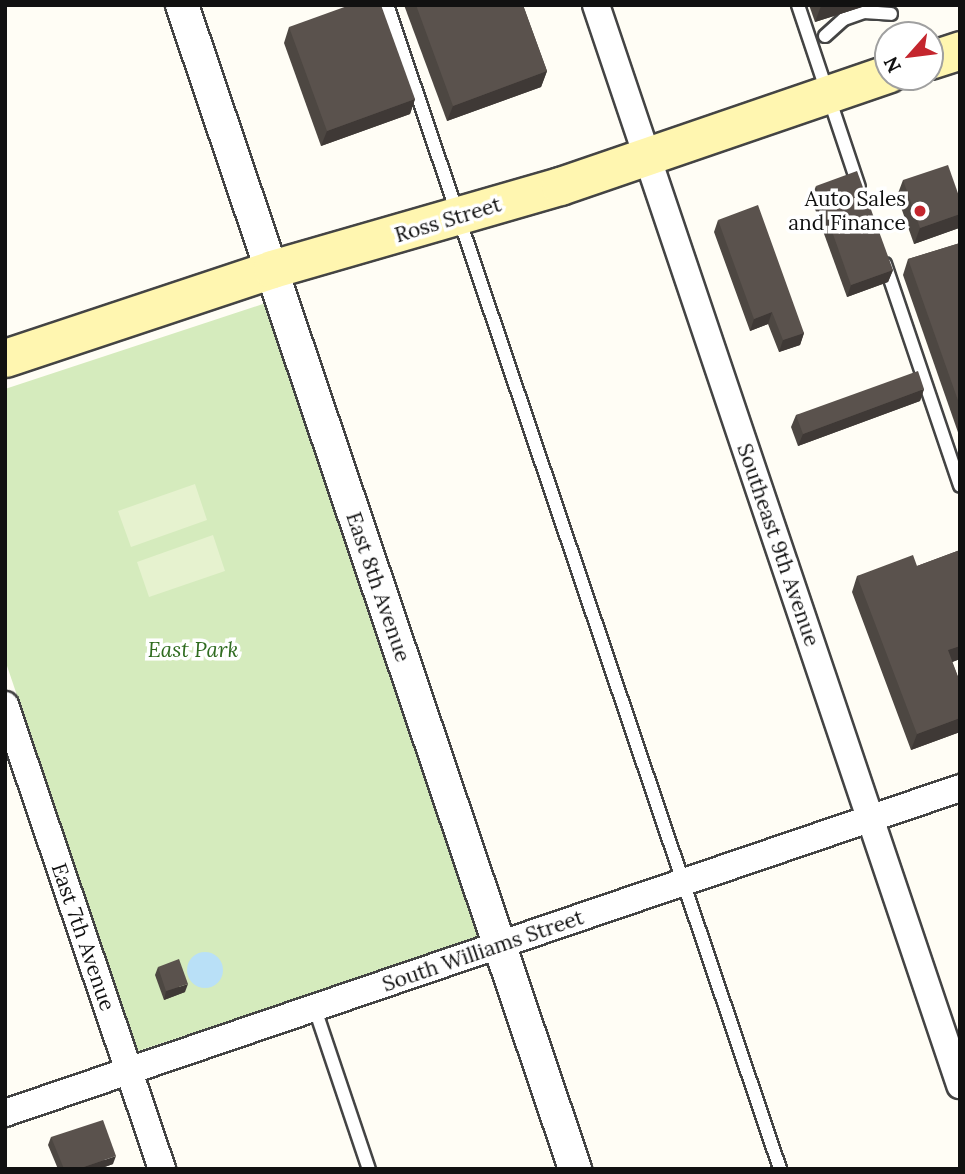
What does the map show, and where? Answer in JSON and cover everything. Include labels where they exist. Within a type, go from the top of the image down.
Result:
[{"type":"main road","name":"Ross Street","points":[[5,358],[272,270],[459,216],[648,156],[874,79]]},
{"type":"street","name":"East 8th Avenue","points":[[182,5],[575,1169]]},
{"type":"street","name":"Southeast 9th Avenue","points":[[596,5],[960,1085]]},
{"type":"street","name":"East 7th Avenue","points":[[5,705],[162,1169]]},
{"type":"street","name":"South Williams Street","points":[[5,1113],[960,788]]},
{"type":"lane","points":[[387,5],[780,1169]]},
{"type":"lane","points":[[798,5],[863,199]]},
{"type":"lane","points":[[825,36],[844,19],[864,12],[891,14]]},
{"type":"lane","points":[[881,251],[960,486]]},
{"type":"lane","points":[[315,1009],[369,1169]]},
{"type":"green space","name":"East Park","points":[[266,303],[481,938],[138,1051],[5,660],[5,389]]},
{"type":"green space","points":[[195,484],[207,520],[131,547],[118,511]]},
{"type":"green space","points":[[213,535],[225,571],[149,597],[137,562]]},
{"type":"water","points":[[205,952],[217,958],[223,970],[217,982],[205,988],[193,982],[187,970],[193,958]]},
{"type":"building","points":[[350,5],[381,5],[415,99],[327,131],[289,27]]},
{"type":"building","points":[[416,5],[523,5],[547,71],[453,106]]},
{"type":"building","points":[[948,165],[960,199],[960,214],[920,228],[903,180]]},
{"type":"building","points":[[857,171],[893,270],[851,285],[816,186]]},
{"type":"building","points":[[758,205],[804,333],[783,340],[772,312],[754,319],[718,220]]},
{"type":"building","points":[[960,243],[960,406],[908,259]]},
{"type":"building","points":[[918,371],[924,389],[803,434],[796,415]]},
{"type":"building","points":[[960,550],[960,646],[948,650],[960,682],[960,718],[917,734],[857,576],[913,555],[917,566]]},
{"type":"building","points":[[179,959],[188,984],[166,991],[158,967]]},
{"type":"building","points":[[103,1120],[116,1156],[78,1169],[64,1169],[51,1137]]},
{"type":"place","name":"Auto Sales and Finance","points":[[920,211]]}]
